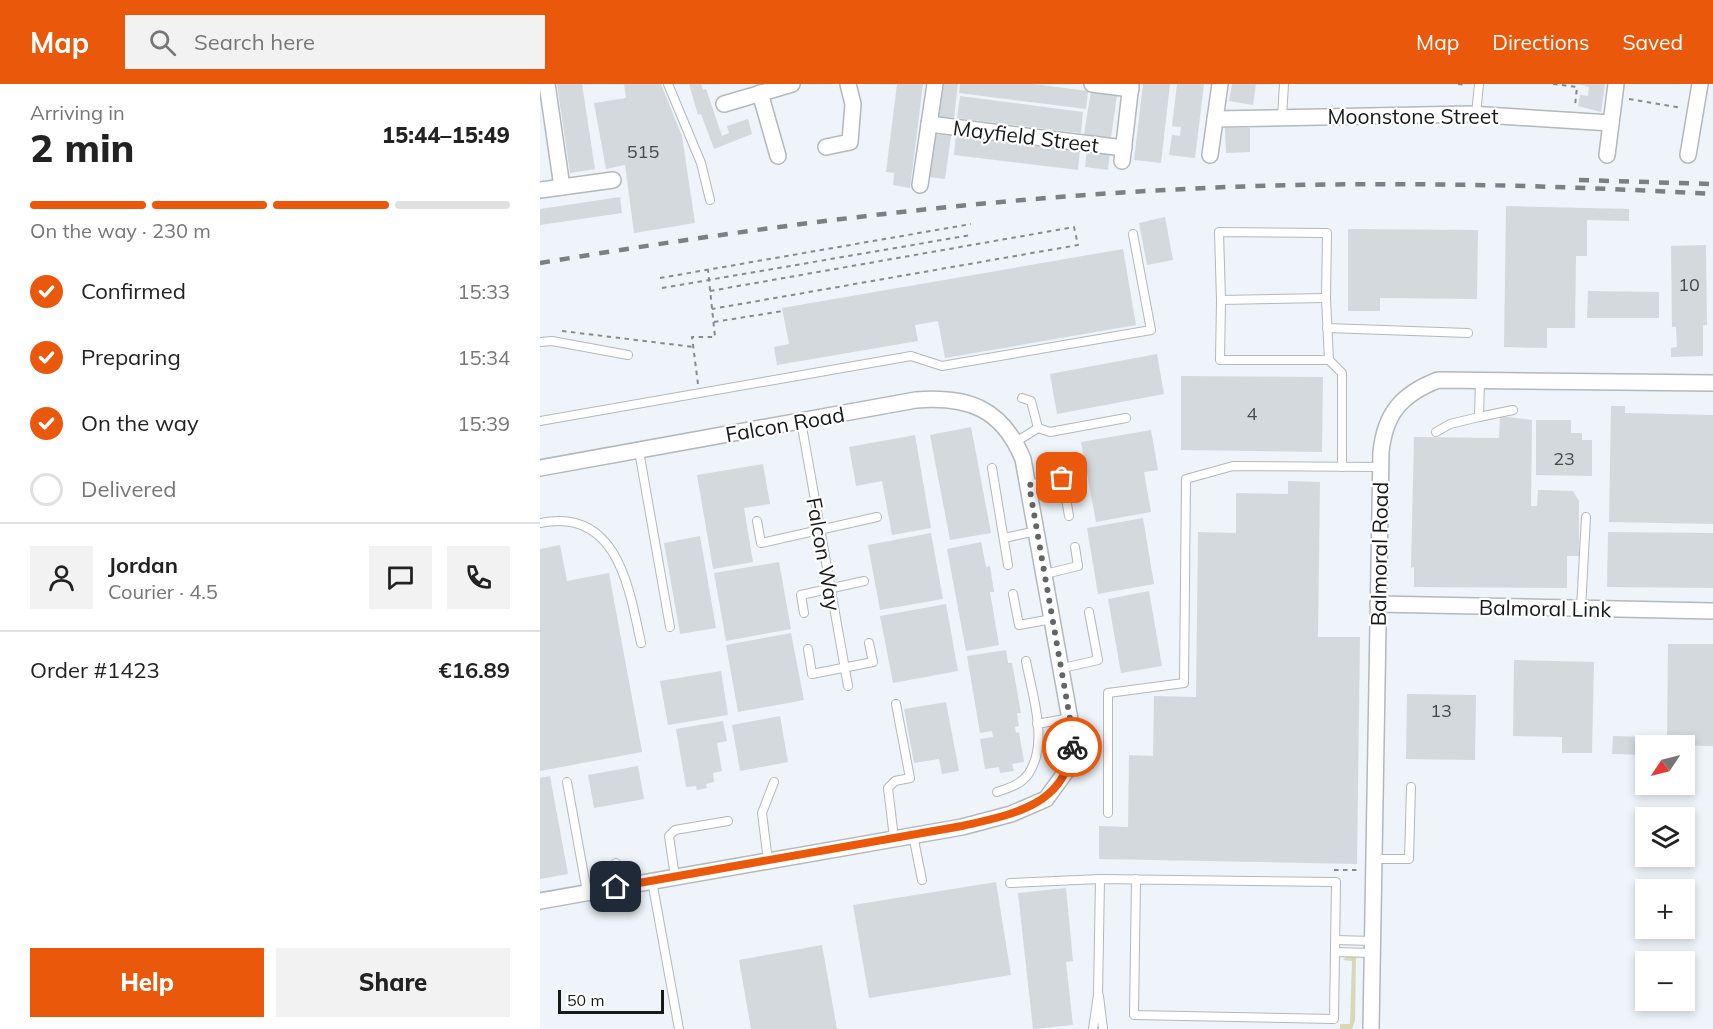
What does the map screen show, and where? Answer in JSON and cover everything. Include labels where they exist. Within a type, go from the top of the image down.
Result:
[{"type":"street","points":[[547,84],[562,186]]},
{"type":"street","points":[[724,104],[792,84]]},
{"type":"street","points":[[826,147],[850,142],[853,104],[848,84]]},
{"type":"street","points":[[920,185],[935,84]]},
{"type":"street","points":[[1092,84],[1131,87]]},
{"type":"street","points":[[1210,155],[1220,84]]},
{"type":"street","points":[[1688,155],[1700,84]]},
{"type":"street","name":"Mayfield Street","points":[[929,124],[1123,155],[1131,87]]},
{"type":"street","points":[[1607,155],[1615,90]]},
{"type":"street","points":[[760,93],[778,156]]},
{"type":"street","name":"Moonstone Street","points":[[1215,119],[1476,114],[1611,123]]},
{"type":"street","points":[[540,190],[613,180]]},
{"type":"street","name":"Balmoral Road","points":[[1371,1029],[1380,467],[1383,431],[1392,413],[1404,399],[1420,387],[1438,380],[1713,383]]},
{"type":"street","name":"Falcon Road","points":[[540,468],[916,400],[945,398],[972,404],[1007,430],[1016,442]]},
{"type":"street","points":[[540,901],[913,835],[1011,814],[1046,799],[1070,766],[1073,736],[1063,668],[1029,485],[1016,442]]},
{"type":"street","name":"Balmoral Link","points":[[1378,604],[1713,611]]},
{"type":"lane","points":[[668,84],[700,163],[710,200]]},
{"type":"lane","points":[[1282,117],[1284,84]]},
{"type":"lane","points":[[1476,114],[1479,84]]},
{"type":"lane","points":[[1329,360],[1220,360],[1219,232],[1327,233],[1326,298],[1329,360],[1342,373],[1342,467]]},
{"type":"lane","points":[[540,421],[911,356],[942,366],[1151,330],[1133,234]]},
{"type":"lane","points":[[1221,300],[1326,298]]},
{"type":"lane","points":[[1327,328],[1468,333]]},
{"type":"lane","points":[[540,342],[552,341],[627,355]]},
{"type":"lane","points":[[1479,417],[1480,379]]},
{"type":"lane","points":[[1022,398],[1032,401],[1038,428]]},
{"type":"lane","points":[[1436,432],[1450,424],[1513,410]]},
{"type":"lane","points":[[1038,428],[1050,432],[1126,418]]},
{"type":"lane","name":"Falcon Way","points":[[801,421],[848,686]]},
{"type":"lane","points":[[1016,442],[1038,428]]},
{"type":"lane","points":[[639,451],[670,627]]},
{"type":"lane","points":[[1059,457],[1069,516]]},
{"type":"lane","points":[[1108,813],[1107,693],[1184,683],[1186,479],[1233,466],[1380,467]]},
{"type":"lane","points":[[992,468],[1008,565]]},
{"type":"lane","points":[[1029,485],[1062,478]]},
{"type":"lane","points":[[1581,608],[1586,517]]},
{"type":"lane","points":[[757,521],[761,543],[877,518]]},
{"type":"lane","points":[[540,523],[559,519],[574,520],[609,546],[618,558],[628,583],[641,643]]},
{"type":"lane","points":[[1004,538],[1037,531]]},
{"type":"lane","points":[[1045,574],[1078,566],[1075,547]]},
{"type":"lane","points":[[804,613],[801,595],[864,581]]},
{"type":"lane","points":[[1013,594],[1018,626],[1054,618]]},
{"type":"lane","points":[[1063,668],[1098,660],[1089,612]]},
{"type":"lane","points":[[808,649],[813,674],[873,662],[869,643]]},
{"type":"lane","points":[[997,792],[1015,786],[1029,774],[1038,755],[1037,724],[1026,661]]},
{"type":"lane","points":[[894,838],[888,788],[895,781],[910,778],[896,704]]},
{"type":"lane","points":[[1037,724],[1070,718]]},
{"type":"lane","points":[[567,782],[587,892]]},
{"type":"lane","points":[[768,861],[762,813],[774,782]]},
{"type":"lane","points":[[1374,860],[1409,859],[1411,788]]},
{"type":"lane","points":[[675,877],[669,836],[675,830],[728,821]]},
{"type":"lane","points":[[913,835],[922,880]]},
{"type":"lane","points":[[616,863],[620,887]]},
{"type":"lane","points":[[1093,1029],[1098,995],[1100,879]]},
{"type":"lane","points":[[1010,883],[1100,879],[1136,879],[1302,881],[1336,882],[1334,1019],[1134,1015],[1136,879]]},
{"type":"lane","points":[[652,881],[679,1029]]},
{"type":"lane","points":[[1336,940],[1372,947]]},
{"type":"lane","points":[[1335,952],[1372,947]]},
{"type":"lane","points":[[1098,995],[1103,1029]]},
{"type":"path","points":[[1553,84],[1577,87],[1574,120]]},
{"type":"path","points":[[1615,90],[1695,110]]},
{"type":"path","points":[[660,278],[971,224]]},
{"type":"path","points":[[710,291],[1074,227],[1078,245],[712,309]]},
{"type":"path","points":[[662,288],[971,236]]},
{"type":"path","points":[[699,392],[692,337],[715,337],[708,270]]},
{"type":"path","points":[[714,322],[783,311]]},
{"type":"path","points":[[557,331],[694,347]]},
{"type":"green space","points":[[1348,954],[1356,954],[1355,1021],[1352,1029],[1340,1029],[1340,1024],[1350,1024],[1352,961],[1343,960]]},
{"type":"building","points":[[557,84],[582,84],[595,169],[570,173]]},
{"type":"building","points":[[624,84],[661,84],[682,136],[695,223],[634,233],[625,165],[606,169],[594,103],[626,98]]},
{"type":"building","points":[[689,84],[701,84],[703,90],[706,89],[722,136],[729,133],[727,126],[748,119],[752,134],[714,149],[701,114],[698,115]]},
{"type":"building","points":[[897,84],[923,84],[910,188],[893,185],[894,173],[886,172]]},
{"type":"building","points":[[940,84],[958,84],[954,118],[936,116]]},
{"type":"building","points":[[960,84],[1033,84],[1088,91],[1086,109],[959,93]]},
{"type":"building","points":[[1143,84],[1170,84],[1161,163],[1134,160]]},
{"type":"building","points":[[1177,84],[1204,84],[1195,158],[1169,155],[1172,135],[1180,136],[1181,127],[1172,126]]},
{"type":"building","points":[[1232,84],[1256,84],[1253,105],[1229,101]]},
{"type":"building","points":[[1578,84],[1605,84],[1601,112],[1578,106],[1580,95],[1588,96],[1589,87]]},
{"type":"building","points":[[1091,91],[1117,95],[1111,138],[1084,134]]},
{"type":"building","points":[[960,96],[1083,112],[1081,133],[957,118]]},
{"type":"building","points":[[1225,128],[1250,128],[1250,152],[1226,153]]},
{"type":"building","points":[[933,134],[951,136],[945,179],[928,177]]},
{"type":"building","points":[[956,134],[1080,149],[1078,170],[954,155]]},
{"type":"building","points":[[1087,148],[1110,150],[1108,170],[1085,167]]},
{"type":"building","points":[[620,197],[622,213],[540,225],[540,209]]},
{"type":"building","points":[[1506,206],[1629,209],[1629,221],[1587,220],[1587,256],[1576,256],[1575,328],[1547,328],[1547,348],[1504,347]]},
{"type":"building","points":[[1165,217],[1173,260],[1147,265],[1139,223]]},
{"type":"building","points":[[1348,229],[1478,230],[1477,299],[1380,298],[1380,311],[1348,311]]},
{"type":"building","points":[[1706,245],[1707,325],[1703,325],[1703,356],[1671,357],[1671,348],[1677,347],[1676,327],[1672,327],[1671,246]]},
{"type":"building","points":[[1123,249],[1136,325],[945,358],[938,321],[915,325],[918,341],[777,365],[774,347],[789,344],[782,308]]},
{"type":"building","points":[[1588,291],[1659,292],[1659,318],[1587,318]]},
{"type":"building","points":[[1157,354],[1164,394],[1057,414],[1050,374]]},
{"type":"building","points":[[1181,376],[1323,377],[1322,452],[1181,450]]},
{"type":"building","points":[[1611,406],[1625,406],[1625,413],[1713,415],[1713,524],[1609,522]]},
{"type":"building","points":[[1500,416],[1532,420],[1531,506],[1537,506],[1538,490],[1573,491],[1579,501],[1579,556],[1567,556],[1567,588],[1414,587],[1414,567],[1411,568],[1414,437],[1499,438]]},
{"type":"building","points":[[1536,420],[1571,420],[1571,433],[1582,433],[1582,440],[1592,440],[1592,476],[1536,475]]},
{"type":"building","points":[[971,427],[991,533],[950,540],[930,435]]},
{"type":"building","points":[[1151,430],[1158,470],[1144,472],[1151,512],[1096,522],[1081,442]]},
{"type":"building","points":[[915,435],[931,528],[892,535],[882,481],[856,486],[849,447]]},
{"type":"building","points":[[763,464],[770,504],[744,508],[753,562],[713,569],[697,475]]},
{"type":"building","points":[[1288,481],[1320,482],[1318,637],[1360,637],[1357,864],[1099,859],[1099,826],[1128,827],[1129,755],[1153,756],[1154,696],[1196,697],[1198,532],[1236,533],[1236,493],[1288,494]]},
{"type":"building","points":[[1143,518],[1154,584],[1098,594],[1087,528]]},
{"type":"building","points":[[1608,532],[1713,533],[1713,588],[1607,587]]},
{"type":"building","points":[[931,533],[943,599],[880,610],[868,545]]},
{"type":"building","points":[[700,536],[716,628],[680,634],[664,543]]},
{"type":"building","points":[[981,542],[986,567],[990,566],[994,592],[990,592],[999,645],[966,651],[947,549]]},
{"type":"building","points":[[560,545],[567,581],[609,573],[642,752],[540,771],[540,549]]},
{"type":"building","points":[[779,562],[791,629],[726,641],[714,573]]},
{"type":"building","points":[[1149,591],[1162,666],[1121,673],[1108,599]]},
{"type":"building","points":[[946,604],[958,671],[893,683],[880,616]]},
{"type":"building","points":[[791,633],[804,700],[738,712],[726,645]]},
{"type":"building","points":[[1668,644],[1713,644],[1713,746],[1695,746],[1695,735],[1667,735]]},
{"type":"building","points":[[1006,650],[1008,663],[1012,663],[1021,713],[1017,713],[1019,726],[1015,727],[1016,733],[1019,732],[1024,762],[1012,764],[1014,771],[1000,773],[999,767],[985,769],[980,739],[993,737],[992,731],[980,733],[967,656]]},
{"type":"building","points":[[1514,660],[1594,662],[1592,753],[1562,753],[1562,737],[1513,736]]},
{"type":"building","points":[[721,671],[728,715],[668,725],[660,681]]},
{"type":"building","points":[[1407,694],[1476,695],[1475,760],[1406,759]]},
{"type":"building","points":[[946,702],[959,771],[942,774],[939,759],[914,763],[904,709]]},
{"type":"building","points":[[780,716],[788,762],[740,771],[732,725]]},
{"type":"building","points":[[723,721],[727,741],[717,743],[722,771],[713,773],[714,782],[706,784],[707,788],[697,790],[696,786],[686,787],[676,729]]},
{"type":"building","points":[[1613,736],[1635,737],[1635,755],[1612,754]]},
{"type":"building","points":[[638,766],[644,799],[594,808],[588,775]]},
{"type":"building","points":[[550,776],[568,874],[540,879],[540,778]]},
{"type":"building","points":[[996,882],[1011,975],[869,998],[853,905]]},
{"type":"building","points":[[1066,888],[1073,961],[1066,962],[1073,1025],[1033,1029],[1018,893]]},
{"type":"building","points":[[822,945],[837,1029],[751,1029],[739,960]]},
{"type":"railway","points":[[1579,180],[1713,184]]},
{"type":"railway","points":[[540,263],[711,236],[883,214],[1141,191],[1288,185],[1410,184],[1592,188],[1713,194]]},
{"type":"way so far","points":[[1062,478],[1029,485],[1063,668],[1073,736],[1072,747]]},
{"type":"route","points":[[616,887],[962,826],[1011,814],[1046,799],[1070,766],[1072,747]]}]
